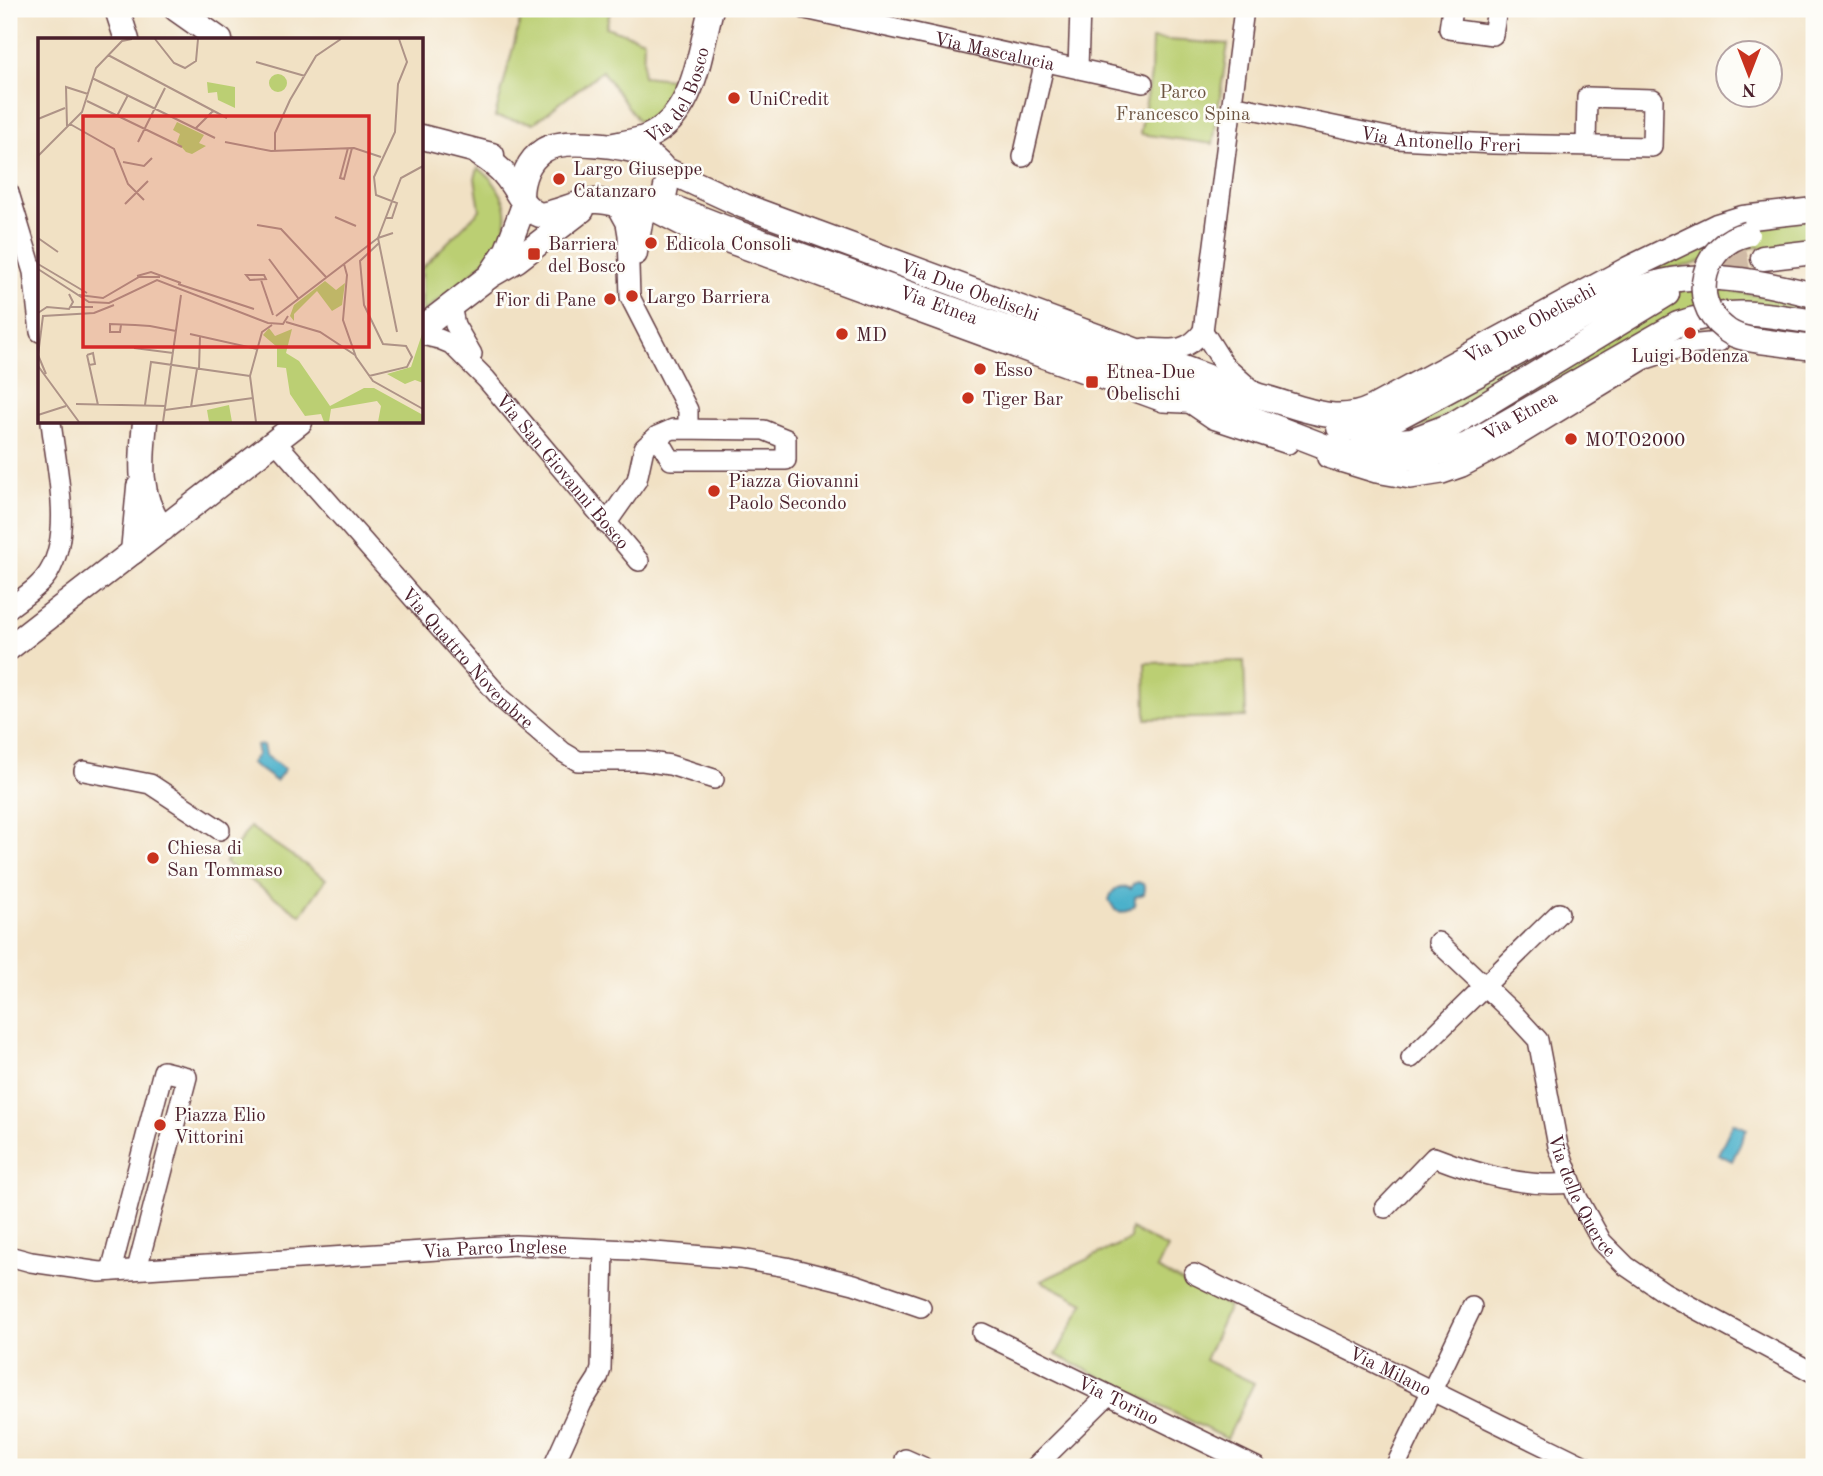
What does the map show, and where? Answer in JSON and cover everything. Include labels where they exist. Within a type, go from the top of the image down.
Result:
[{"type":"main road","points":[[117,9],[126,38]]},
{"type":"main road","points":[[176,9],[217,38]]},
{"type":"main road","name":"Via del Bosco","points":[[607,146],[648,137],[681,109],[689,92],[711,9]]},
{"type":"main road","points":[[424,138],[478,153],[520,161],[534,160]]},
{"type":"main road","points":[[491,275],[507,250],[522,201],[524,174],[534,160],[543,150],[559,144],[607,146]]},
{"type":"main road","name":"Via Due Obelischi","points":[[607,146],[645,154],[673,173],[744,206],[1128,348],[1259,396],[1320,415],[1341,417],[1362,413],[1628,269],[1717,226],[1743,218],[1814,210]]},
{"type":"main road","points":[[478,153],[506,175],[531,212],[540,215],[604,202]]},
{"type":"main road","points":[[651,206],[665,194],[667,177],[673,173]]},
{"type":"main road","points":[[424,326],[491,275],[604,202]]},
{"type":"main road","name":"Via Etnea","points":[[604,202],[651,206],[738,233],[1027,345],[1158,382],[1257,422],[1343,452],[1395,459],[1448,452],[1486,436],[1678,324],[1698,317],[1725,312],[1814,322]]},
{"type":"main road","points":[[1814,226],[1747,234],[1730,240],[1716,252],[1706,270],[1703,289],[1708,309],[1721,326],[1742,338],[1814,348]]},
{"type":"main road","points":[[1763,258],[1814,252]]},
{"type":"main road","name":"Via Etnea","points":[[1218,404],[1343,443],[1412,440],[1451,425],[1664,287],[1686,276],[1714,277],[1814,295]]},
{"type":"main road","name":"Via Due Obelischi","points":[[1259,396],[1285,410],[1326,426],[1362,429],[1391,421],[1626,294],[1664,287]]},
{"type":"main road","points":[[133,552],[145,424]]},
{"type":"main road","points":[[9,648],[297,424]]},
{"type":"main road","points":[[141,459],[147,502],[153,517],[163,529]]},
{"type":"street","name":"Via Mascalucia","points":[[805,9],[1143,83]]},
{"type":"street","points":[[1078,68],[1080,9]]},
{"type":"street","points":[[1128,348],[1179,348],[1195,342],[1203,331],[1244,9]]},
{"type":"street","points":[[1452,9],[1449,29],[1493,35],[1497,9]]},
{"type":"street","points":[[1023,157],[1045,61]]},
{"type":"street","name":"Via Antonello Freri","points":[[1232,106],[1397,139],[1493,144],[1652,147],[1653,99],[1587,97],[1586,145]]},
{"type":"street","points":[[9,193],[33,272],[38,315]]},
{"type":"street","points":[[604,202],[626,223],[630,297],[688,410],[688,428]]},
{"type":"street","points":[[650,334],[635,293],[637,250],[651,206]]},
{"type":"street","points":[[451,306],[455,325],[486,379]]},
{"type":"street","points":[[1645,359],[1678,324]]},
{"type":"street","points":[[1203,331],[1225,366],[1259,396]]},
{"type":"street","points":[[424,335],[451,344],[486,379]]},
{"type":"street","points":[[1158,382],[1213,419],[1337,461],[1395,477],[1424,478],[1462,467],[1502,446],[1645,359],[1688,345],[1719,342]]},
{"type":"street","points":[[1027,345],[1163,402],[1218,404]]},
{"type":"street","name":"Via San Giovanni Bosco","points":[[486,379],[639,561]]},
{"type":"street","points":[[9,608],[42,579],[58,551],[62,522],[51,424]]},
{"type":"street","points":[[606,523],[637,480],[644,448],[657,436],[673,429],[764,430],[786,439],[786,460],[671,460],[657,436]]},
{"type":"street","name":"Via Quattro Novembre","points":[[275,441],[502,699],[563,752],[579,761],[643,761],[670,765],[714,779]]},
{"type":"street","points":[[84,771],[150,784],[220,830]]},
{"type":"street","points":[[1411,1058],[1559,913]]},
{"type":"street","name":"Via delle Querce","points":[[1438,942],[1538,1040],[1558,1146],[1577,1197],[1602,1242],[1626,1266],[1664,1292],[1814,1373]]},
{"type":"street","points":[[111,1271],[163,1071],[187,1077],[137,1269]]},
{"type":"street","points":[[1385,1208],[1434,1157],[1467,1170],[1517,1182],[1554,1185],[1571,1183]]},
{"type":"street","points":[[9,1242],[65,1266]]},
{"type":"street","name":"Via Parco Inglese","points":[[9,1255],[31,1262],[111,1271],[514,1245],[604,1249],[741,1259],[786,1267],[854,1284],[921,1307]]},
{"type":"street","points":[[552,1467],[601,1369],[604,1249]]},
{"type":"street","name":"Via Milano","points":[[1194,1273],[1587,1467]]},
{"type":"street","points":[[1395,1467],[1472,1307]]},
{"type":"street","name":"Via Torino","points":[[982,1334],[1256,1467]]},
{"type":"street","points":[[1035,1467],[1108,1395]]},
{"type":"green space","points":[[523,9],[611,9],[606,27],[644,40],[643,76],[681,80],[674,95],[660,111],[639,122],[602,71],[534,123],[495,117]]},
{"type":"green space","name":"Parco Francesco Spina","points":[[1152,39],[1228,44],[1213,144],[1140,134],[1151,75]]},
{"type":"green space","points":[[478,168],[498,188],[506,214],[503,232],[482,264],[424,311],[424,266],[480,210],[475,178]]},
{"type":"green space","points":[[1814,217],[1814,245],[1761,252],[1760,246],[1731,251],[1691,265],[1659,270],[1663,290],[1432,424],[1379,434],[1600,292],[1719,233]]},
{"type":"green space","points":[[1707,286],[1814,306],[1814,312],[1719,302],[1458,436],[1451,435],[1665,289]]},
{"type":"green space","points":[[1244,661],[1246,717],[1146,719],[1145,663]]},
{"type":"green space","points":[[250,827],[326,879],[301,915],[225,863]]},
{"type":"green space","points":[[1131,1229],[1167,1248],[1157,1269],[1229,1306],[1205,1360],[1254,1383],[1227,1439],[1056,1355],[1084,1303],[1041,1281],[1130,1239]]},
{"type":"water","points":[[263,745],[265,755],[285,769],[276,781],[251,763],[258,754],[256,746]]},
{"type":"water","points":[[1133,884],[1143,884],[1144,894],[1135,897],[1134,905],[1129,910],[1115,910],[1109,900],[1114,890],[1120,887],[1131,889]]},
{"type":"water","points":[[1733,1123],[1747,1129],[1732,1161],[1718,1154]]},
{"type":"tunnel","points":[[1692,280],[1726,265],[1763,258]]},
{"type":"place","name":"UniCredit","points":[[734,98]]},
{"type":"place","name":"Largo Giuseppe Catanzaro","points":[[559,179]]},
{"type":"place","name":"Edicola Consoli","points":[[651,243]]},
{"type":"place","name":"Barriera del Bosco","points":[[534,254]]},
{"type":"place","name":"Largo Barriera","points":[[632,296]]},
{"type":"place","name":"Fior di Pane","points":[[610,299]]},
{"type":"place","name":"Luigi Bodenza","points":[[1690,333]]},
{"type":"place","name":"MD","points":[[842,334]]},
{"type":"place","name":"Esso","points":[[980,369]]},
{"type":"place","name":"Etnea-Due Obelischi","points":[[1092,382]]},
{"type":"place","name":"Tiger Bar","points":[[968,398]]},
{"type":"place","name":"MOTO2000","points":[[1571,439]]},
{"type":"place","name":"Piazza Giovanni Paolo Secondo","points":[[714,491]]},
{"type":"place","name":"Chiesa di San Tommaso","points":[[153,858]]},
{"type":"place","name":"Piazza Elio Vittorini","points":[[160,1125]]}]
